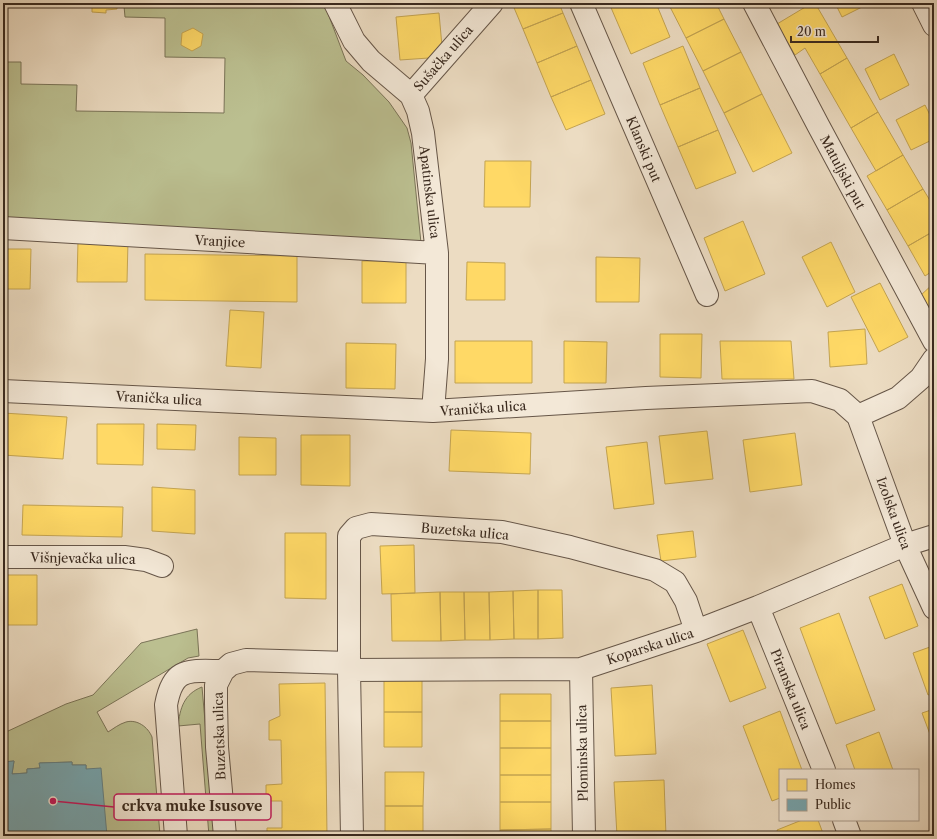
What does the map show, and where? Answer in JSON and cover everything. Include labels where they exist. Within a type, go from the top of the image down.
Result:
[{"type":"street","name":"Apatinska ulica","points":[[335,3],[354,41],[371,61],[411,95],[418,111],[423,133],[437,253],[437,359],[433,411]]},
{"type":"street","name":"Sušačka ulica","points":[[411,95],[492,3]]},
{"type":"street","name":"Klanski put","points":[[581,3],[707,295]]},
{"type":"street","name":"Matuljski put","points":[[754,3],[821,132],[934,341]]},
{"type":"street","points":[[923,3],[934,25]]},
{"type":"street","name":"Vranjice","points":[[3,228],[437,253]]},
{"type":"street","points":[[858,416],[898,398],[921,378],[934,359]]},
{"type":"street","name":"Vranička ulica","points":[[3,391],[433,411],[646,398],[812,391],[840,400],[858,416]]},
{"type":"street","name":"Izolska ulica","points":[[858,416],[905,545],[934,608]]},
{"type":"street","name":"Buzetska ulica","points":[[352,836],[349,667],[349,536],[356,528],[371,524],[502,532],[570,547],[655,570],[675,582],[686,601],[696,631]]},
{"type":"street","name":"Koparska ulica","points":[[349,667],[580,670],[696,631],[758,607],[905,545],[934,536]]},
{"type":"street","name":"Višnjevačka ulica","points":[[3,557],[124,557],[146,560],[162,566]]},
{"type":"street","name":"Piranska ulica","points":[[758,607],[824,769]]},
{"type":"street","points":[[176,836],[166,705],[168,692],[175,679],[185,672],[223,671],[231,664],[246,660],[349,667]]},
{"type":"street","name":"Plominska ulica","points":[[580,670],[584,836]]},
{"type":"street","name":"Buzetska ulica","points":[[223,671],[216,685],[216,703],[217,747],[225,836]]},
{"type":"street","points":[[844,821],[850,836]]},
{"type":"green space","points":[[255,3],[324,3],[346,61],[363,75],[389,102],[407,128],[411,143],[421,243],[3,221],[3,62],[21,62],[21,84],[77,85],[76,111],[224,113],[225,58],[165,57],[165,18],[125,17],[124,6],[254,7]]},
{"type":"green space","points":[[197,629],[199,656],[188,658],[97,712],[108,732],[121,724],[130,721],[142,725],[150,733],[152,737],[160,835],[107,836],[86,765],[72,765],[72,762],[40,763],[40,768],[27,769],[27,773],[12,774],[14,761],[3,762],[3,732],[6,732],[66,704],[93,695],[141,643]]},
{"type":"green space","points":[[202,687],[215,836],[209,836],[200,724],[178,726],[180,713],[184,702],[191,694]]},
{"type":"building: Homes","points":[[92,3],[117,3],[117,9],[106,10],[106,13],[92,12]]},
{"type":"building: Homes","points":[[193,3],[251,3],[251,5]]},
{"type":"building: Homes","points":[[512,3],[559,3],[563,13],[523,29]]},
{"type":"building: Homes","points":[[609,3],[656,3],[670,37],[631,54]]},
{"type":"building: Homes","points":[[668,3],[716,3],[724,19],[686,38]]},
{"type":"building: Homes","points":[[788,3],[800,3],[790,7]]},
{"type":"building: Homes","points":[[812,3],[815,3],[847,58],[820,74],[805,48],[795,55],[777,24]]},
{"type":"building: Homes","points":[[835,3],[870,3],[842,17]]},
{"type":"building: Homes","points":[[439,13],[443,57],[400,60],[396,17]]},
{"type":"building: Homes","points":[[563,13],[577,46],[537,63],[523,29]]},
{"type":"building: Homes","points":[[724,19],[741,52],[703,71],[686,38]]},
{"type":"building: Homes","points":[[193,28],[203,34],[201,46],[192,51],[181,45],[182,33]]},
{"type":"building: Homes","points":[[577,46],[591,80],[551,97],[537,63]]},
{"type":"building: Homes","points":[[683,46],[700,88],[660,105],[643,63]]},
{"type":"building: Homes","points":[[741,52],[762,94],[724,113],[703,71]]},
{"type":"building: Homes","points":[[894,54],[909,85],[880,100],[865,69]]},
{"type":"building: Homes","points":[[847,58],[878,112],[851,128],[820,74]]},
{"type":"building: Homes","points":[[591,80],[605,114],[566,130],[551,97]]},
{"type":"building: Homes","points":[[700,88],[718,130],[678,147],[660,105]]},
{"type":"building: Homes","points":[[762,94],[792,153],[753,172],[724,113]]},
{"type":"building: Homes","points":[[925,105],[934,123],[934,139],[911,150],[896,120]]},
{"type":"building: Homes","points":[[878,112],[903,155],[876,171],[851,128]]},
{"type":"building: Homes","points":[[718,130],[736,173],[696,189],[678,147]]},
{"type":"building: Homes","points":[[903,155],[923,189],[887,210],[867,176]]},
{"type":"building: Homes","points":[[485,161],[531,161],[530,207],[484,207]]},
{"type":"building: Homes","points":[[923,189],[934,207],[934,231],[908,246],[887,210]]},
{"type":"building: Homes","points":[[743,221],[765,274],[725,291],[704,238]]},
{"type":"building: Homes","points":[[934,231],[934,270],[925,276],[908,246]]},
{"type":"building: Homes","points":[[78,241],[128,241],[127,282],[77,282]]},
{"type":"building: Homes","points":[[831,242],[855,292],[827,307],[802,257]]},
{"type":"building: Homes","points":[[3,249],[31,249],[30,289],[3,289]]},
{"type":"building: Homes","points":[[145,254],[297,256],[297,302],[145,300]]},
{"type":"building: Homes","points":[[596,257],[640,258],[639,302],[596,302]]},
{"type":"building: Homes","points":[[362,261],[406,261],[406,303],[362,303]]},
{"type":"building: Homes","points":[[467,262],[505,263],[505,300],[466,300]]},
{"type":"building: Homes","points":[[880,283],[908,337],[879,352],[851,297]]},
{"type":"building: Homes","points":[[934,283],[934,312],[920,296]]},
{"type":"building: Homes","points":[[230,310],[264,312],[261,368],[226,366]]},
{"type":"building: Homes","points":[[865,329],[867,364],[830,367],[828,332]]},
{"type":"building: Homes","points":[[660,334],[702,334],[701,378],[660,377]]},
{"type":"building: Homes","points":[[455,341],[532,341],[532,383],[455,383]]},
{"type":"building: Homes","points":[[564,341],[607,342],[606,383],[564,383]]},
{"type":"building: Homes","points":[[720,341],[791,341],[794,379],[722,379]]},
{"type":"building: Homes","points":[[346,343],[396,344],[395,389],[346,388]]},
{"type":"building: Homes","points":[[3,413],[67,417],[63,459],[3,455]]},
{"type":"building: Homes","points":[[97,424],[144,424],[143,465],[97,464]]},
{"type":"building: Homes","points":[[157,424],[196,425],[195,450],[157,449]]},
{"type":"building: Homes","points":[[451,430],[531,433],[530,474],[449,471]]},
{"type":"building: Homes","points":[[707,431],[713,479],[665,484],[659,436]]},
{"type":"building: Homes","points":[[795,433],[802,485],[750,492],[743,440]]},
{"type":"building: Homes","points":[[301,435],[350,435],[350,486],[301,485]]},
{"type":"building: Homes","points":[[239,437],[276,438],[276,475],[239,475]]},
{"type":"building: Homes","points":[[647,442],[654,504],[614,509],[606,447]]},
{"type":"building: Homes","points":[[152,487],[195,490],[195,534],[152,531]]},
{"type":"building: Homes","points":[[23,505],[123,507],[122,537],[22,535]]},
{"type":"building: Homes","points":[[693,531],[696,557],[661,561],[657,535]]},
{"type":"building: Homes","points":[[285,533],[326,533],[326,599],[285,598]]},
{"type":"building: Homes","points":[[414,545],[415,593],[382,594],[380,546]]},
{"type":"building: Homes","points":[[3,575],[37,575],[37,625],[3,625]]},
{"type":"building: Homes","points":[[902,584],[918,626],[885,639],[869,597]]},
{"type":"building: Homes","points":[[538,590],[562,590],[563,638],[538,639]]},
{"type":"building: Homes","points":[[538,590],[538,639],[514,639],[513,591]]},
{"type":"building: Homes","points":[[513,591],[514,639],[490,640],[489,592]]},
{"type":"building: Homes","points":[[440,592],[441,641],[392,641],[391,594]]},
{"type":"building: Homes","points":[[440,592],[464,592],[465,640],[441,641]]},
{"type":"building: Homes","points":[[464,592],[489,592],[490,640],[465,640]]},
{"type":"building: Homes","points":[[839,613],[875,710],[836,724],[800,628]]},
{"type":"building: Homes","points":[[743,630],[766,688],[730,702],[707,644]]},
{"type":"building: Homes","points":[[930,647],[934,659],[934,693],[928,695],[913,653]]},
{"type":"building: Homes","points":[[384,678],[422,678],[422,712],[384,712]]},
{"type":"building: Homes","points":[[325,683],[327,836],[267,836],[267,828],[282,828],[282,801],[266,801],[266,785],[282,784],[281,740],[269,740],[269,721],[280,716],[279,684]]},
{"type":"building: Homes","points":[[652,685],[656,754],[615,756],[611,688]]},
{"type":"building: Homes","points":[[500,694],[551,694],[551,721],[500,721]]},
{"type":"building: Homes","points":[[934,709],[934,745],[922,713]]},
{"type":"building: Homes","points":[[780,711],[802,769],[779,769],[779,798],[772,801],[743,726]]},
{"type":"building: Homes","points":[[384,712],[422,712],[422,747],[384,747]]},
{"type":"building: Homes","points":[[500,721],[551,721],[551,748],[500,748]]},
{"type":"building: Homes","points":[[879,732],[893,769],[855,769],[846,745]]},
{"type":"building: Homes","points":[[500,748],[551,748],[551,775],[500,775]]},
{"type":"building: Homes","points":[[385,772],[424,772],[423,806],[385,806]]},
{"type":"building: Homes","points":[[500,775],[551,775],[551,802],[500,802]]},
{"type":"building: Homes","points":[[664,780],[666,836],[617,836],[614,782]]},
{"type":"building: Homes","points":[[500,802],[551,802],[551,829],[500,830]]},
{"type":"building: Homes","points":[[385,806],[423,806],[423,836],[385,836]]},
{"type":"building: Homes","points":[[800,821],[818,821],[824,836],[779,836],[777,830]]},
{"type":"building: Homes","points":[[551,829],[551,836],[500,836],[500,830]]},
{"type":"building: Public","points":[[14,761],[12,774],[27,773],[27,769],[40,768],[39,763],[72,762],[72,765],[86,765],[86,769],[101,768],[107,836],[8,836],[7,829],[3,829],[3,762]]},
{"type":"place","name":"crkva muke Isusove","points":[[53,801]]}]
